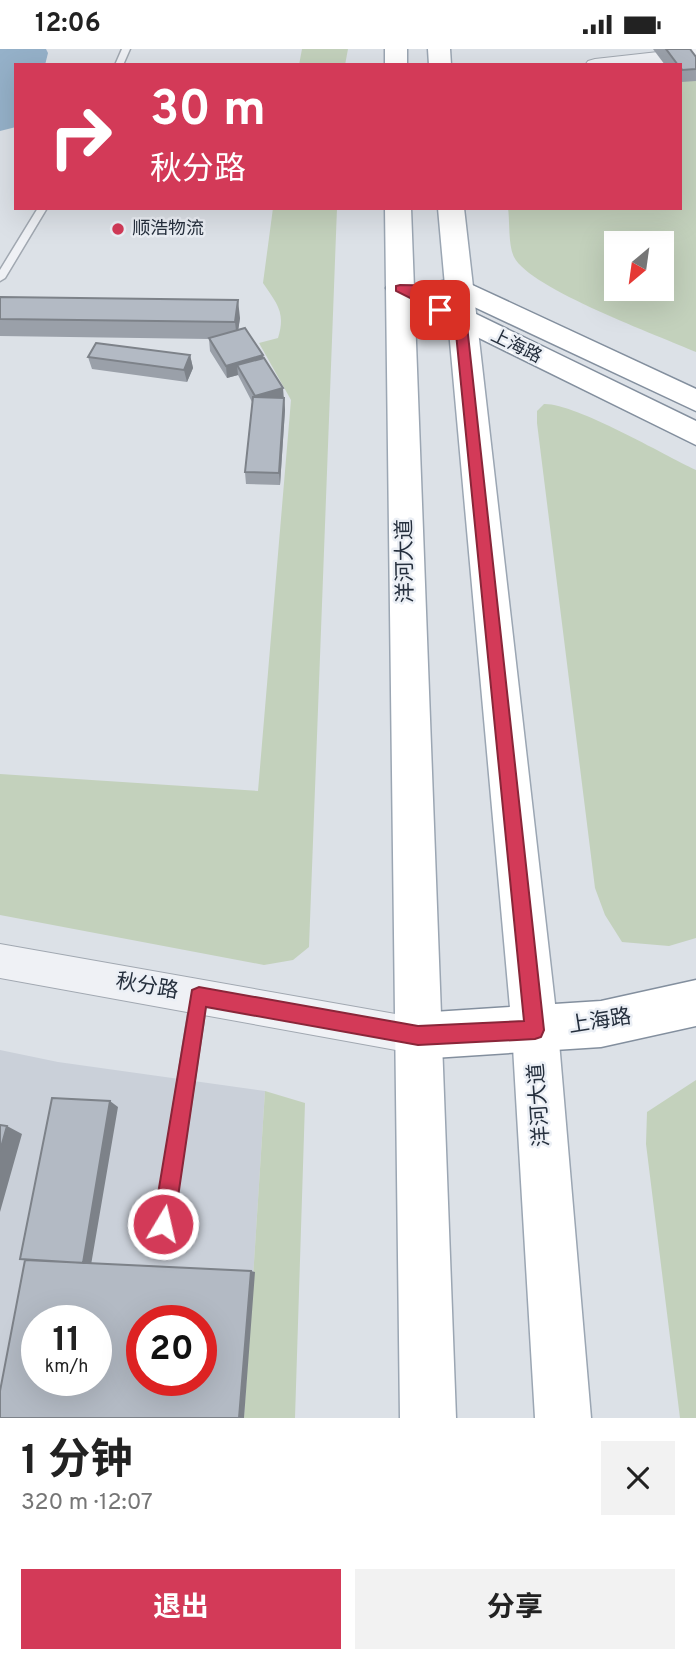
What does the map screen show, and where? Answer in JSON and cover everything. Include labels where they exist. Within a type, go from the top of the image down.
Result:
[{"type":"main road","name":"洋河大道","points":[[398,210],[428,1418]]},
{"type":"main road","name":"洋河大道","points":[[451,210],[535,1030],[563,1418]]},
{"type":"main road","name":"上海路","points":[[400,288],[459,305],[696,401]]},
{"type":"main road","name":"上海路","points":[[459,305],[696,434]]},
{"type":"main road","name":"上海路","points":[[418,1036],[601,1024],[696,1003]]},
{"type":"street","points":[[613,63],[696,54]]},
{"type":"street","name":"秋分路","points":[[0,961],[418,1036]]},
{"type":"lane","points":[[0,278],[42,210]]},
{"type":"lane","points":[[160,1248],[199,996]]},
{"type":"shaded area","points":[[0,1050],[58,1062],[265,1091],[244,1418],[0,1418]]},
{"type":"green space","points":[[302,49],[348,49],[345,63],[299,63]]},
{"type":"green space","points":[[696,63],[696,352],[569,297],[525,270],[512,252],[508,210],[682,210],[682,65]]},
{"type":"green space","points":[[273,210],[337,210],[309,947],[293,960],[264,965],[0,915],[0,774],[258,791],[291,400],[259,343],[278,338],[281,321],[279,309],[263,283]]},
{"type":"green space","points":[[544,404],[558,406],[597,420],[696,470],[696,938],[669,946],[622,942],[605,915],[595,888],[537,423],[537,411]]},
{"type":"green space","points":[[696,1080],[696,1418],[680,1418],[646,1144],[647,1112]]},
{"type":"green space","points":[[265,1091],[305,1103],[295,1418],[244,1418]]},
{"type":"water","points":[[0,49],[46,49],[48,53],[46,63],[14,63],[14,128],[0,131]]},
{"type":"building","points":[[666,49],[690,49],[696,57],[696,69],[682,70],[682,63],[676,63]]},
{"type":"building","points":[[0,297],[238,300],[235,322],[0,319]]},
{"type":"building","points":[[245,328],[263,355],[226,366],[209,338]]},
{"type":"building","points":[[96,343],[190,355],[184,370],[88,357]]},
{"type":"building","points":[[264,358],[283,388],[255,396],[237,365]]},
{"type":"building","points":[[253,397],[284,398],[279,473],[245,472]]},
{"type":"building","points":[[52,1098],[110,1101],[83,1263],[20,1259]]},
{"type":"building","points":[[0,1125],[7,1126],[0,1151]]},
{"type":"building","points":[[25,1260],[251,1271],[239,1418],[0,1418],[0,1391]]},
{"type":"place","name":"顺浩物流","points":[[118,229]]},
{"type":"route","points":[[163,1224],[199,996],[418,1036],[535,1030],[458,289],[400,288],[440,310]]}]
